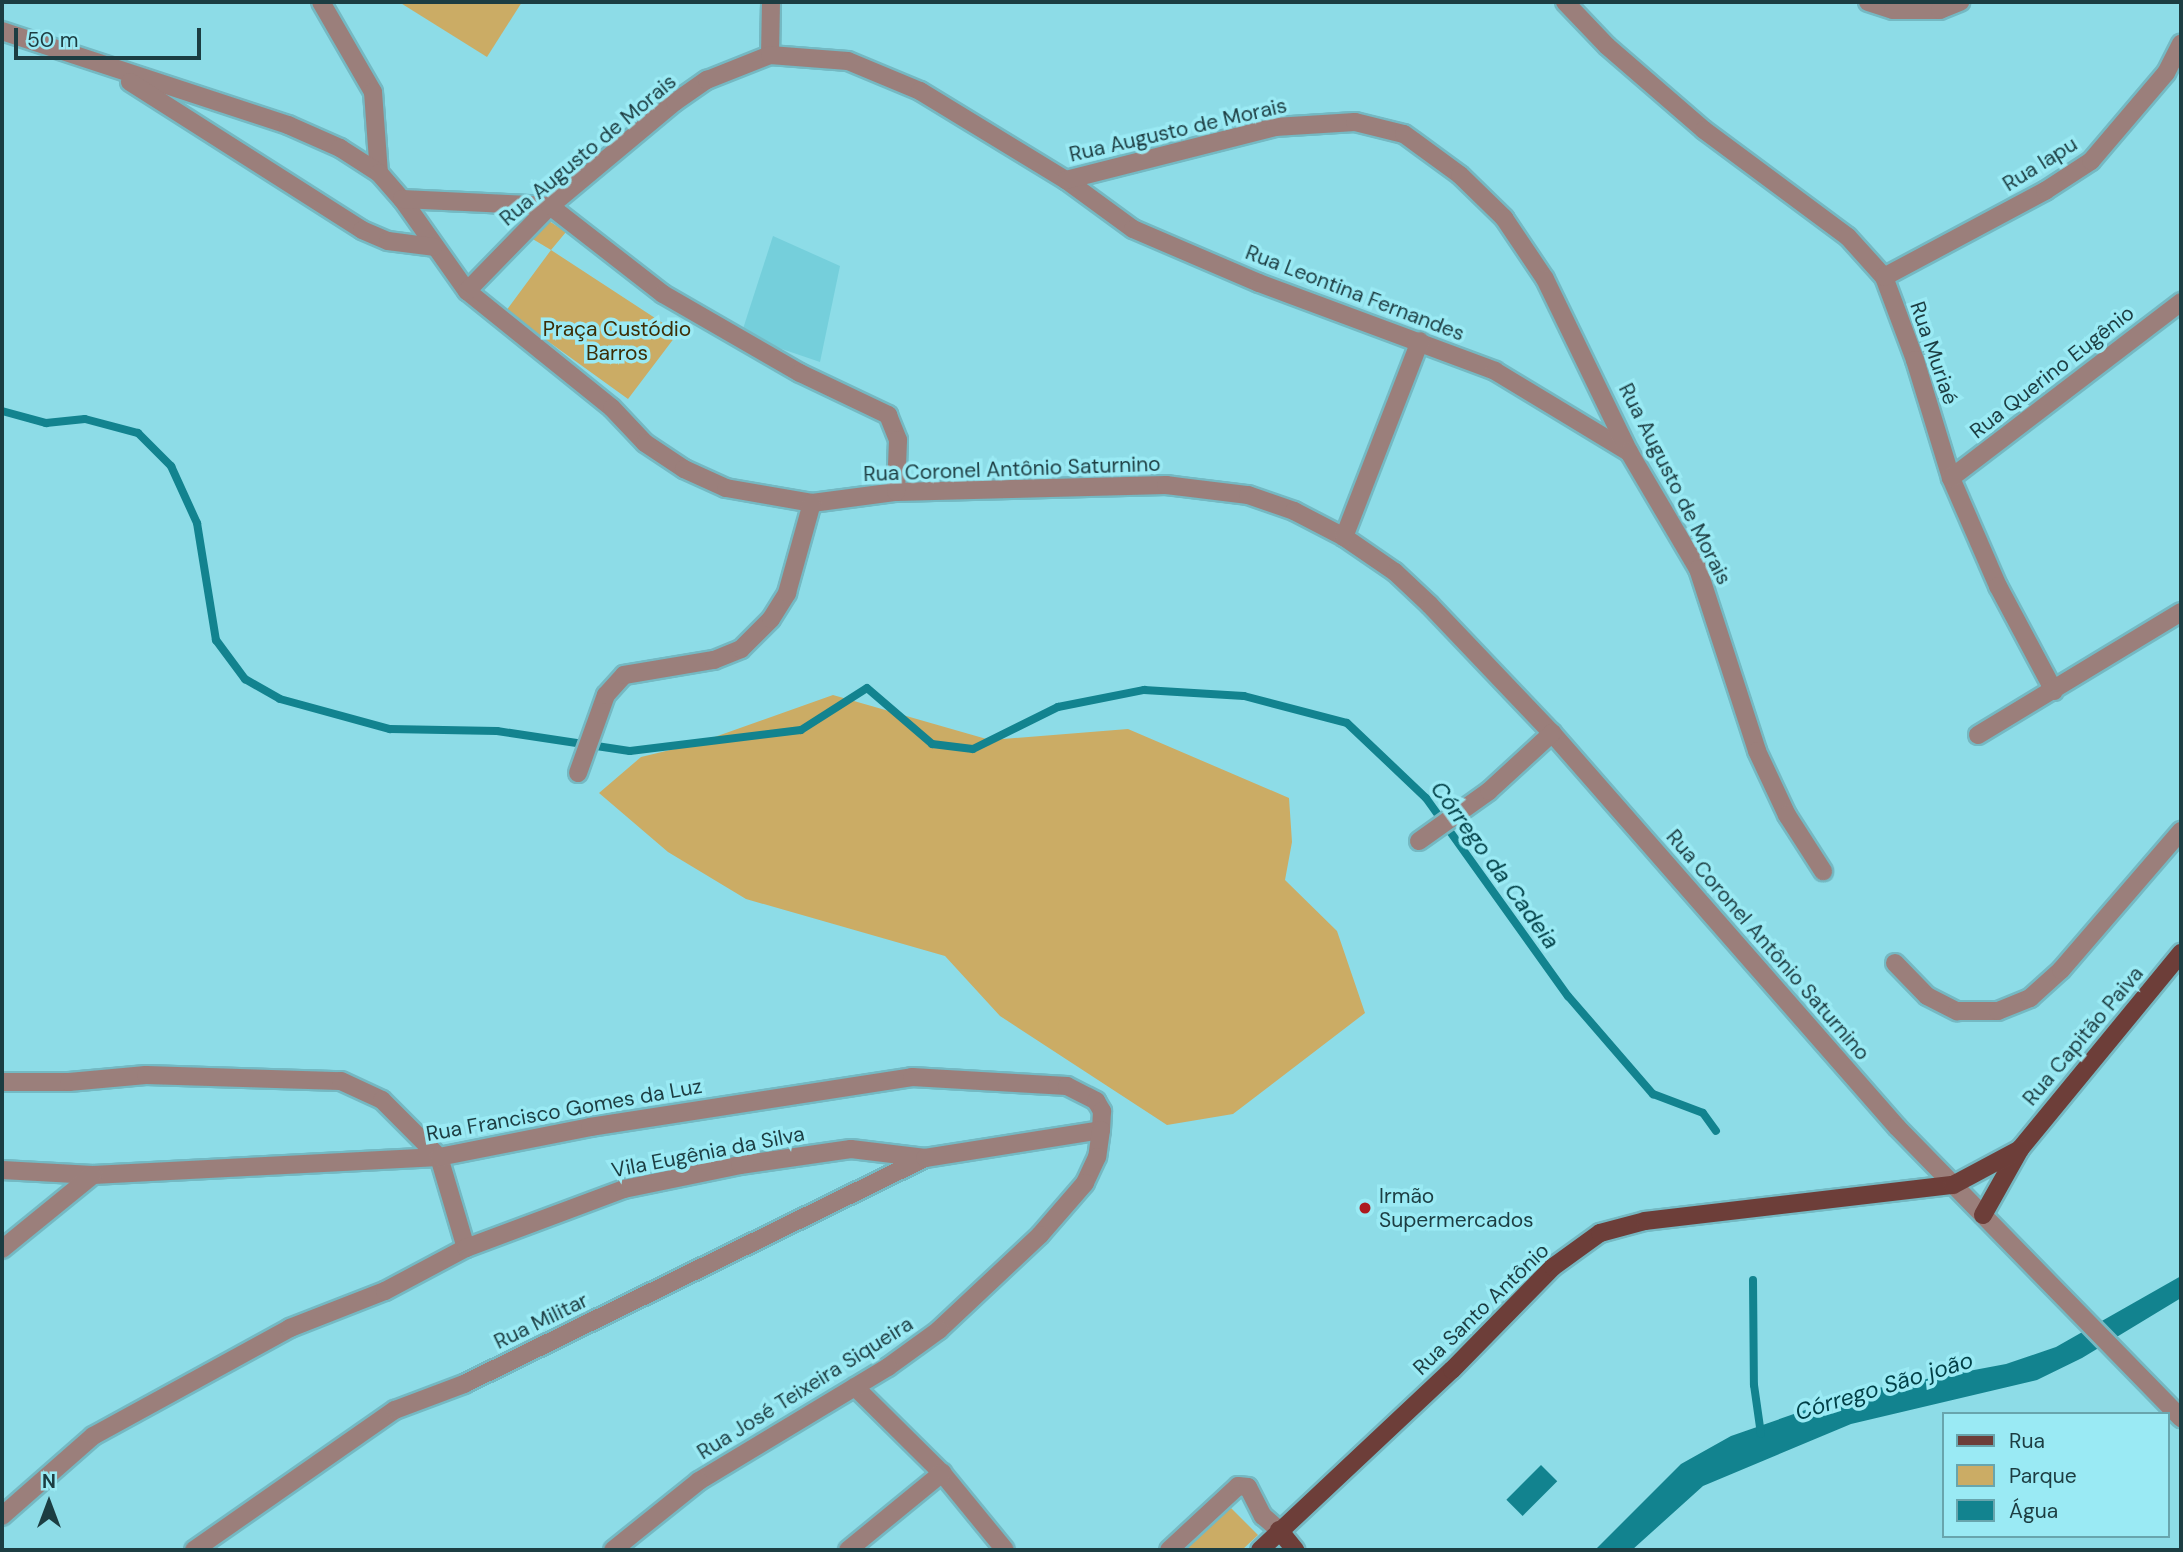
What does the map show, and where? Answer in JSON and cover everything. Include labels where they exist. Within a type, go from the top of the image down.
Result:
[{"type":"main road","name":"Rua Capitão Paiva","points":[[2020,1149],[2181,953]]},
{"type":"main road","points":[[1953,1185],[2020,1149]]},
{"type":"main road","points":[[1983,1215],[2020,1149]]},
{"type":"main road","name":"Rua Santo Antônio","points":[[1260,1550],[1452,1370],[1553,1267],[1600,1233],[1645,1220],[1953,1185]]},
{"type":"main road","points":[[1279,1530],[1294,1550]]},
{"type":"street","points":[[321,2],[373,92],[379,173]]},
{"type":"street","points":[[770,55],[771,2]]},
{"type":"street","name":"Rua Muriaé","points":[[1565,2],[1607,46],[1704,130],[1848,237],[1884,277],[1915,360],[1951,478],[1998,586],[2054,691]]},
{"type":"street","points":[[1868,2],[1893,10],[1940,10],[1960,2]]},
{"type":"street","name":"Rua Coronel Antônio Saturnino","points":[[2,31],[115,71],[288,125],[340,148],[379,173],[402,199],[467,291],[612,408],[645,443],[684,469],[726,488],[811,503],[896,492],[1166,485],[1248,495],[1294,511],[1344,537],[1395,572],[1552,733],[1798,1017],[1953,1185],[2181,1418]]},
{"type":"street","name":"Rua Iapu","points":[[1884,277],[2045,191],[2091,160],[2166,73],[2181,44]]},
{"type":"street","name":"Rua Augusto de Morais","points":[[467,291],[551,206],[707,80],[770,55],[848,61],[919,91],[1066,180],[1275,127],[1355,122],[1404,134],[1460,175],[1504,218],[1545,279],[1629,452],[1698,569],[1756,751],[1787,815],[1824,871]]},
{"type":"street","name":"Rua Coronel Antônio Saturnino","points":[[115,71],[230,149],[362,230],[388,241],[434,247]]},
{"type":"street","name":"Rua Leontina Fernandes","points":[[1066,180],[1133,229],[1259,283],[1495,370],[1629,452]]},
{"type":"street","points":[[402,199],[551,206],[674,300],[800,373],[874,405],[888,415],[898,440],[896,492]]},
{"type":"street","name":"Rua Querino Eugênio","points":[[1951,478],[2181,302]]},
{"type":"street","points":[[1344,537],[1420,341]]},
{"type":"street","points":[[578,773],[606,695],[624,675],[640,669],[714,660],[741,649],[771,619],[787,593],[811,503]]},
{"type":"street","points":[[1978,735],[2181,612]]},
{"type":"street","points":[[1419,841],[1488,792],[1552,733]]},
{"type":"street","points":[[1895,963],[1927,996],[1957,1011],[1998,1011],[2030,998],[2061,970],[2181,831]]},
{"type":"street","points":[[2,1082],[69,1082],[146,1075],[341,1081],[382,1100],[439,1157],[466,1248]]},
{"type":"street","name":"Rua Francisco Gomes da Luz","points":[[2,1170],[93,1175],[439,1157],[590,1127],[912,1077],[1067,1086],[1096,1101],[1102,1111],[1101,1130]]},
{"type":"street","points":[[925,1158],[1101,1130]]},
{"type":"street","name":"Rua José Teixeira Siqueira","points":[[613,1550],[699,1481],[855,1387],[939,1331],[1040,1235],[1085,1183],[1097,1157],[1101,1130]]},
{"type":"street","name":"Vila Eugênia da Silva","points":[[2,1516],[93,1436],[290,1328],[385,1291],[466,1248],[624,1189],[740,1165],[851,1149],[925,1158]]},
{"type":"street","name":"Rua Militar","points":[[194,1550],[395,1410],[464,1384],[925,1158]]},
{"type":"street","points":[[2,1249],[93,1175]]},
{"type":"street","points":[[855,1387],[942,1473],[1005,1550]]},
{"type":"street","points":[[848,1550],[942,1473]]},
{"type":"street","points":[[1169,1550],[1238,1486],[1248,1487],[1263,1516],[1279,1530]]},
{"type":"shaded area","points":[[773,236],[840,266],[820,362],[741,335]]},
{"type":"green space","points":[[399,2],[522,2],[487,57]]},
{"type":"green space","points":[[546,219],[566,232],[551,250],[531,238]]},
{"type":"green space","name":"Praça Custódio Barros","points":[[551,250],[678,333],[628,399],[506,311]]},
{"type":"green space","points":[[833,695],[990,740],[1128,729],[1289,798],[1292,842],[1285,880],[1337,931],[1365,1013],[1233,1114],[1167,1125],[1000,1016],[945,956],[746,899],[668,852],[599,793],[641,757],[695,744]]},
{"type":"green space","points":[[1224,1501],[1258,1535],[1242,1550],[1173,1550]]},
{"type":"water","points":[[2181,1276],[2181,1298],[2082,1358],[2037,1380],[1851,1424],[1703,1486],[1632,1550],[1595,1550],[1681,1464],[1731,1436],[1857,1392],[2006,1364],[2056,1347]]},
{"type":"water","points":[[1541,1465],[1557,1481],[1523,1516],[1506,1500]]},
{"type":"waterway","name":"Córrego da Cadeia","points":[[2,411],[46,423],[85,419],[138,433],[171,466],[197,523],[216,640],[245,679],[280,699],[390,729],[497,731],[630,751],[801,730],[867,688],[932,744],[973,749],[1058,707],[1144,690],[1244,696],[1347,723],[1426,798],[1568,996],[1653,1094],[1703,1113],[1716,1131]]},
{"type":"waterway","name":"Córrego da Cadeia","points":[[1753,1280],[1754,1385],[1761,1434]]},
{"type":"place","name":"Irmão Supermercados","points":[[1365,1208]]},
{"type":"water label","name":"Córrego São joão","points":[[1884,1386]]}]
